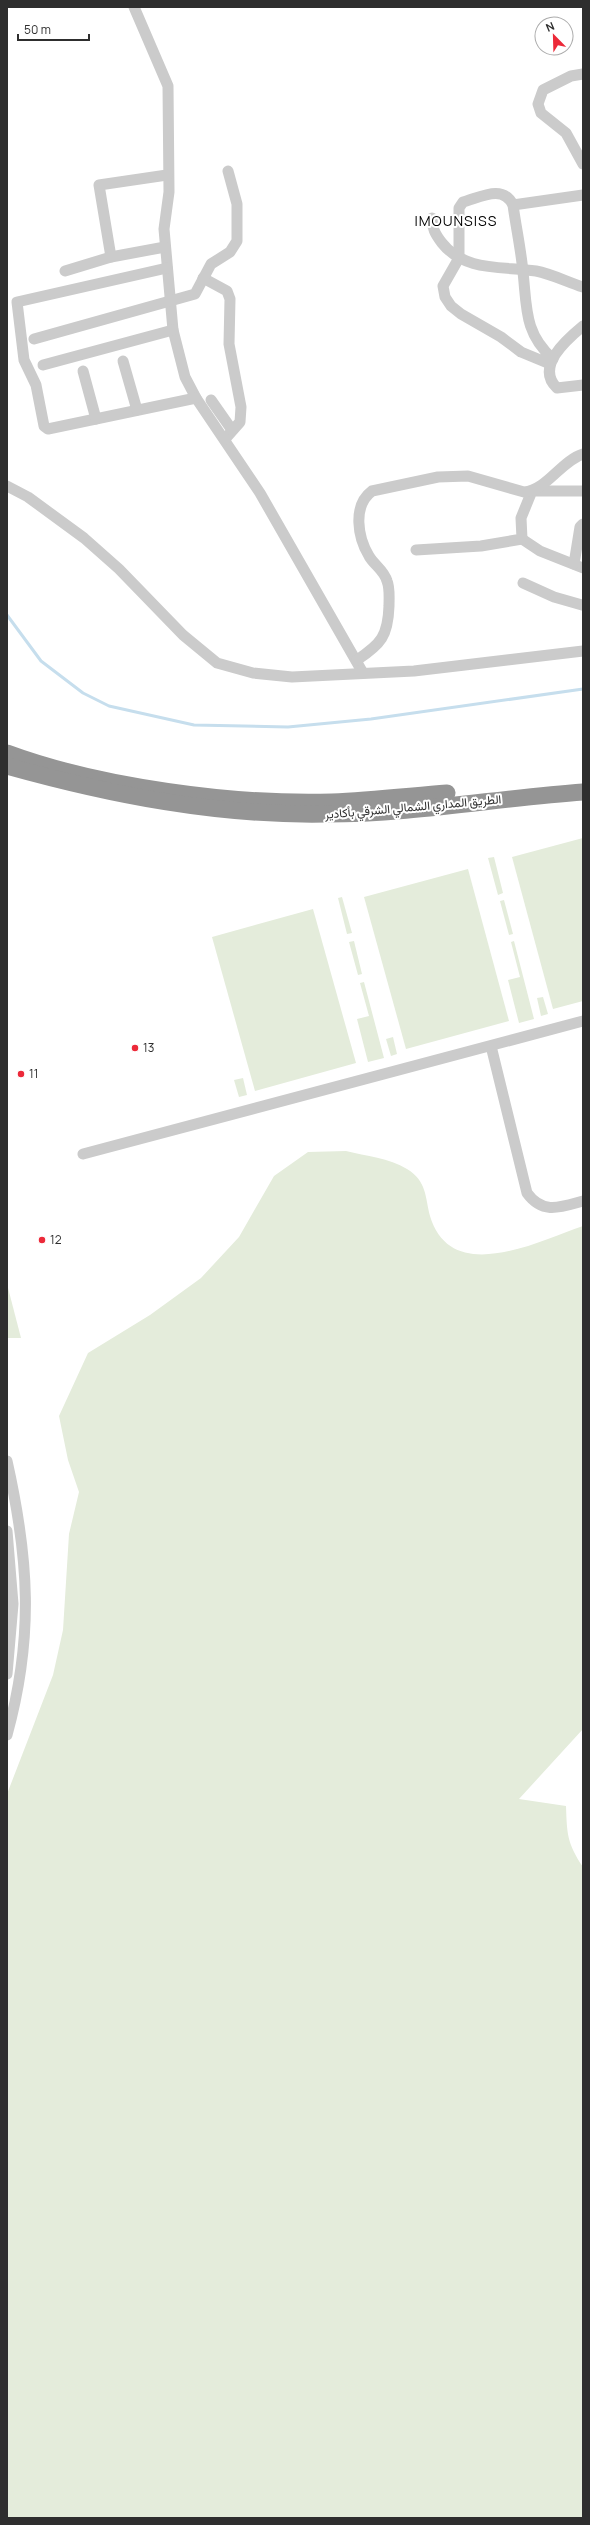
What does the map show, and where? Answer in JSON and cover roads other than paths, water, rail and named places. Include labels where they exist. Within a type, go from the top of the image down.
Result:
[{"type":"highway","name":"الطريق المداري الشمالي الشرقي بأكادير","points":[[7,753],[74,772],[160,789],[213,796],[291,801],[378,799],[583,781]]},
{"type":"highway","name":"الطريق المداري الشمالي الشرقي بأكادير","points":[[7,766],[64,782],[157,801],[276,813],[327,814],[372,812],[583,792]]},
{"type":"street","points":[[134,7],[168,86],[169,192],[164,229],[166,268],[174,330],[185,377],[196,398],[260,493],[357,660],[363,673]]},
{"type":"street","points":[[583,74],[571,76],[543,90],[538,104],[541,113],[566,133],[583,164]]},
{"type":"street","points":[[34,339],[88,322],[170,302],[195,294],[202,278],[211,264],[230,252],[237,241],[237,204],[228,171]]},
{"type":"street","points":[[111,256],[99,184],[168,175]]},
{"type":"street","points":[[502,193],[508,196],[513,205],[523,272],[527,322],[539,344],[552,362],[521,352],[501,337],[451,306],[443,292],[443,286],[459,258],[460,205],[463,202],[502,193]]},
{"type":"street","points":[[513,205],[583,195]]},
{"type":"street","points":[[432,218],[432,228],[438,238],[459,258],[469,264],[523,272],[541,273],[583,287]]},
{"type":"street","points":[[64,271],[111,256],[165,247]]},
{"type":"street","points":[[166,268],[16,303],[24,360],[36,385],[44,426],[50,429],[196,398]]},
{"type":"street","points":[[202,278],[227,291],[230,299],[229,344],[241,406],[240,422],[225,439]]},
{"type":"street","points":[[583,326],[567,341],[552,362],[551,382],[557,388],[583,385]]},
{"type":"street","points":[[43,364],[174,330]]},
{"type":"street","points":[[123,361],[138,410]]},
{"type":"street","points":[[83,371],[96,419]]},
{"type":"street","points":[[211,400],[232,430]]},
{"type":"street","points":[[522,539],[521,518],[532,491],[564,464],[583,454]]},
{"type":"street","points":[[357,660],[375,648],[387,630],[388,582],[379,566],[370,557],[359,526],[360,506],[367,495],[372,491],[438,477],[468,476],[524,492],[583,491]]},
{"type":"street","points":[[7,486],[28,497],[84,538],[119,569],[183,636],[217,663],[253,673],[292,677],[414,671],[583,651]]},
{"type":"street","points":[[416,550],[480,546],[522,539],[540,551],[578,566],[580,527],[583,524]]},
{"type":"street","points":[[523,583],[554,597],[583,604]]},
{"type":"street","points":[[84,1154],[583,1021]]},
{"type":"street","points":[[491,1046],[528,1194],[536,1203],[546,1208],[556,1209],[583,1201]]},
{"type":"street","points":[[7,1461],[20,1523],[25,1566],[27,1628],[18,1697],[7,1736]]},
{"type":"street","points":[[7,1531],[13,1604],[7,1674]]},
{"type":"waterway","points":[[7,615],[41,661],[83,693],[109,706],[194,725],[288,727],[371,719],[583,689]]},
{"type":"place","name":"13","points":[[135,1048]]},
{"type":"place","name":"11","points":[[21,1074]]},
{"type":"place","name":"12","points":[[42,1240]]},
{"type":"district","name":"IMOUNSISS","points":[[456,221]]}]
